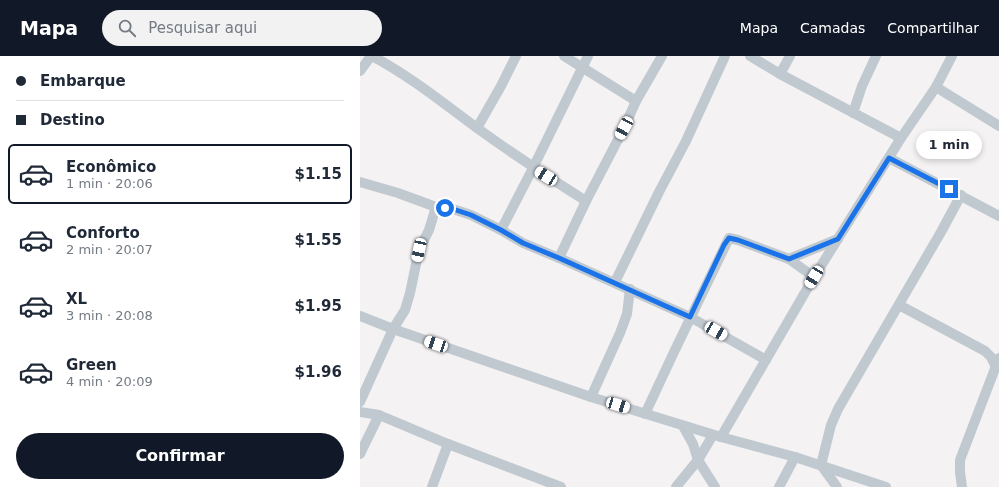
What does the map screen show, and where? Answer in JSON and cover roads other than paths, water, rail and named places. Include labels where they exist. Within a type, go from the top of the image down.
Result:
[{"type":"street","points":[[360,71],[371,56],[390,66],[432,94],[533,168],[586,201]]},
{"type":"street","points":[[477,128],[516,56]]},
{"type":"street","points":[[564,56],[636,101]]},
{"type":"street","points":[[501,230],[588,56]]},
{"type":"street","points":[[559,258],[636,101],[662,56]]},
{"type":"street","points":[[614,282],[658,192],[686,141],[725,56]]},
{"type":"street","points":[[750,56],[780,74],[901,138]]},
{"type":"street","points":[[780,74],[790,56]]},
{"type":"street","points":[[853,113],[862,86],[876,56]]},
{"type":"street","points":[[676,487],[717,436],[766,360],[814,277],[901,138],[936,87],[952,56]]},
{"type":"street","points":[[936,87],[999,126]]},
{"type":"street","points":[[889,158],[999,216]]},
{"type":"street","points":[[360,182],[398,193],[436,207],[453,209],[471,215],[523,243],[630,289],[690,317],[766,360]]},
{"type":"street","points":[[837,487],[821,466],[830,425],[961,195]]},
{"type":"street","points":[[360,402],[393,329],[405,310],[419,250],[430,230],[436,207]]},
{"type":"street","points":[[645,414],[724,245],[729,238],[789,259],[814,277]]},
{"type":"street","points":[[789,259],[838,239]]},
{"type":"street","points":[[591,396],[620,333],[627,314],[630,289]]},
{"type":"street","points":[[899,306],[985,351],[997,362],[960,460],[962,487]]},
{"type":"street","points":[[360,316],[393,329],[645,414],[717,436],[795,457],[886,487]]},
{"type":"street","points":[[360,412],[379,416],[561,487]]},
{"type":"street","points":[[360,454],[379,416]]},
{"type":"street","points":[[683,426],[694,444],[698,460],[715,487]]},
{"type":"street","points":[[432,487],[448,444]]},
{"type":"street","points":[[779,487],[795,457]]}]
